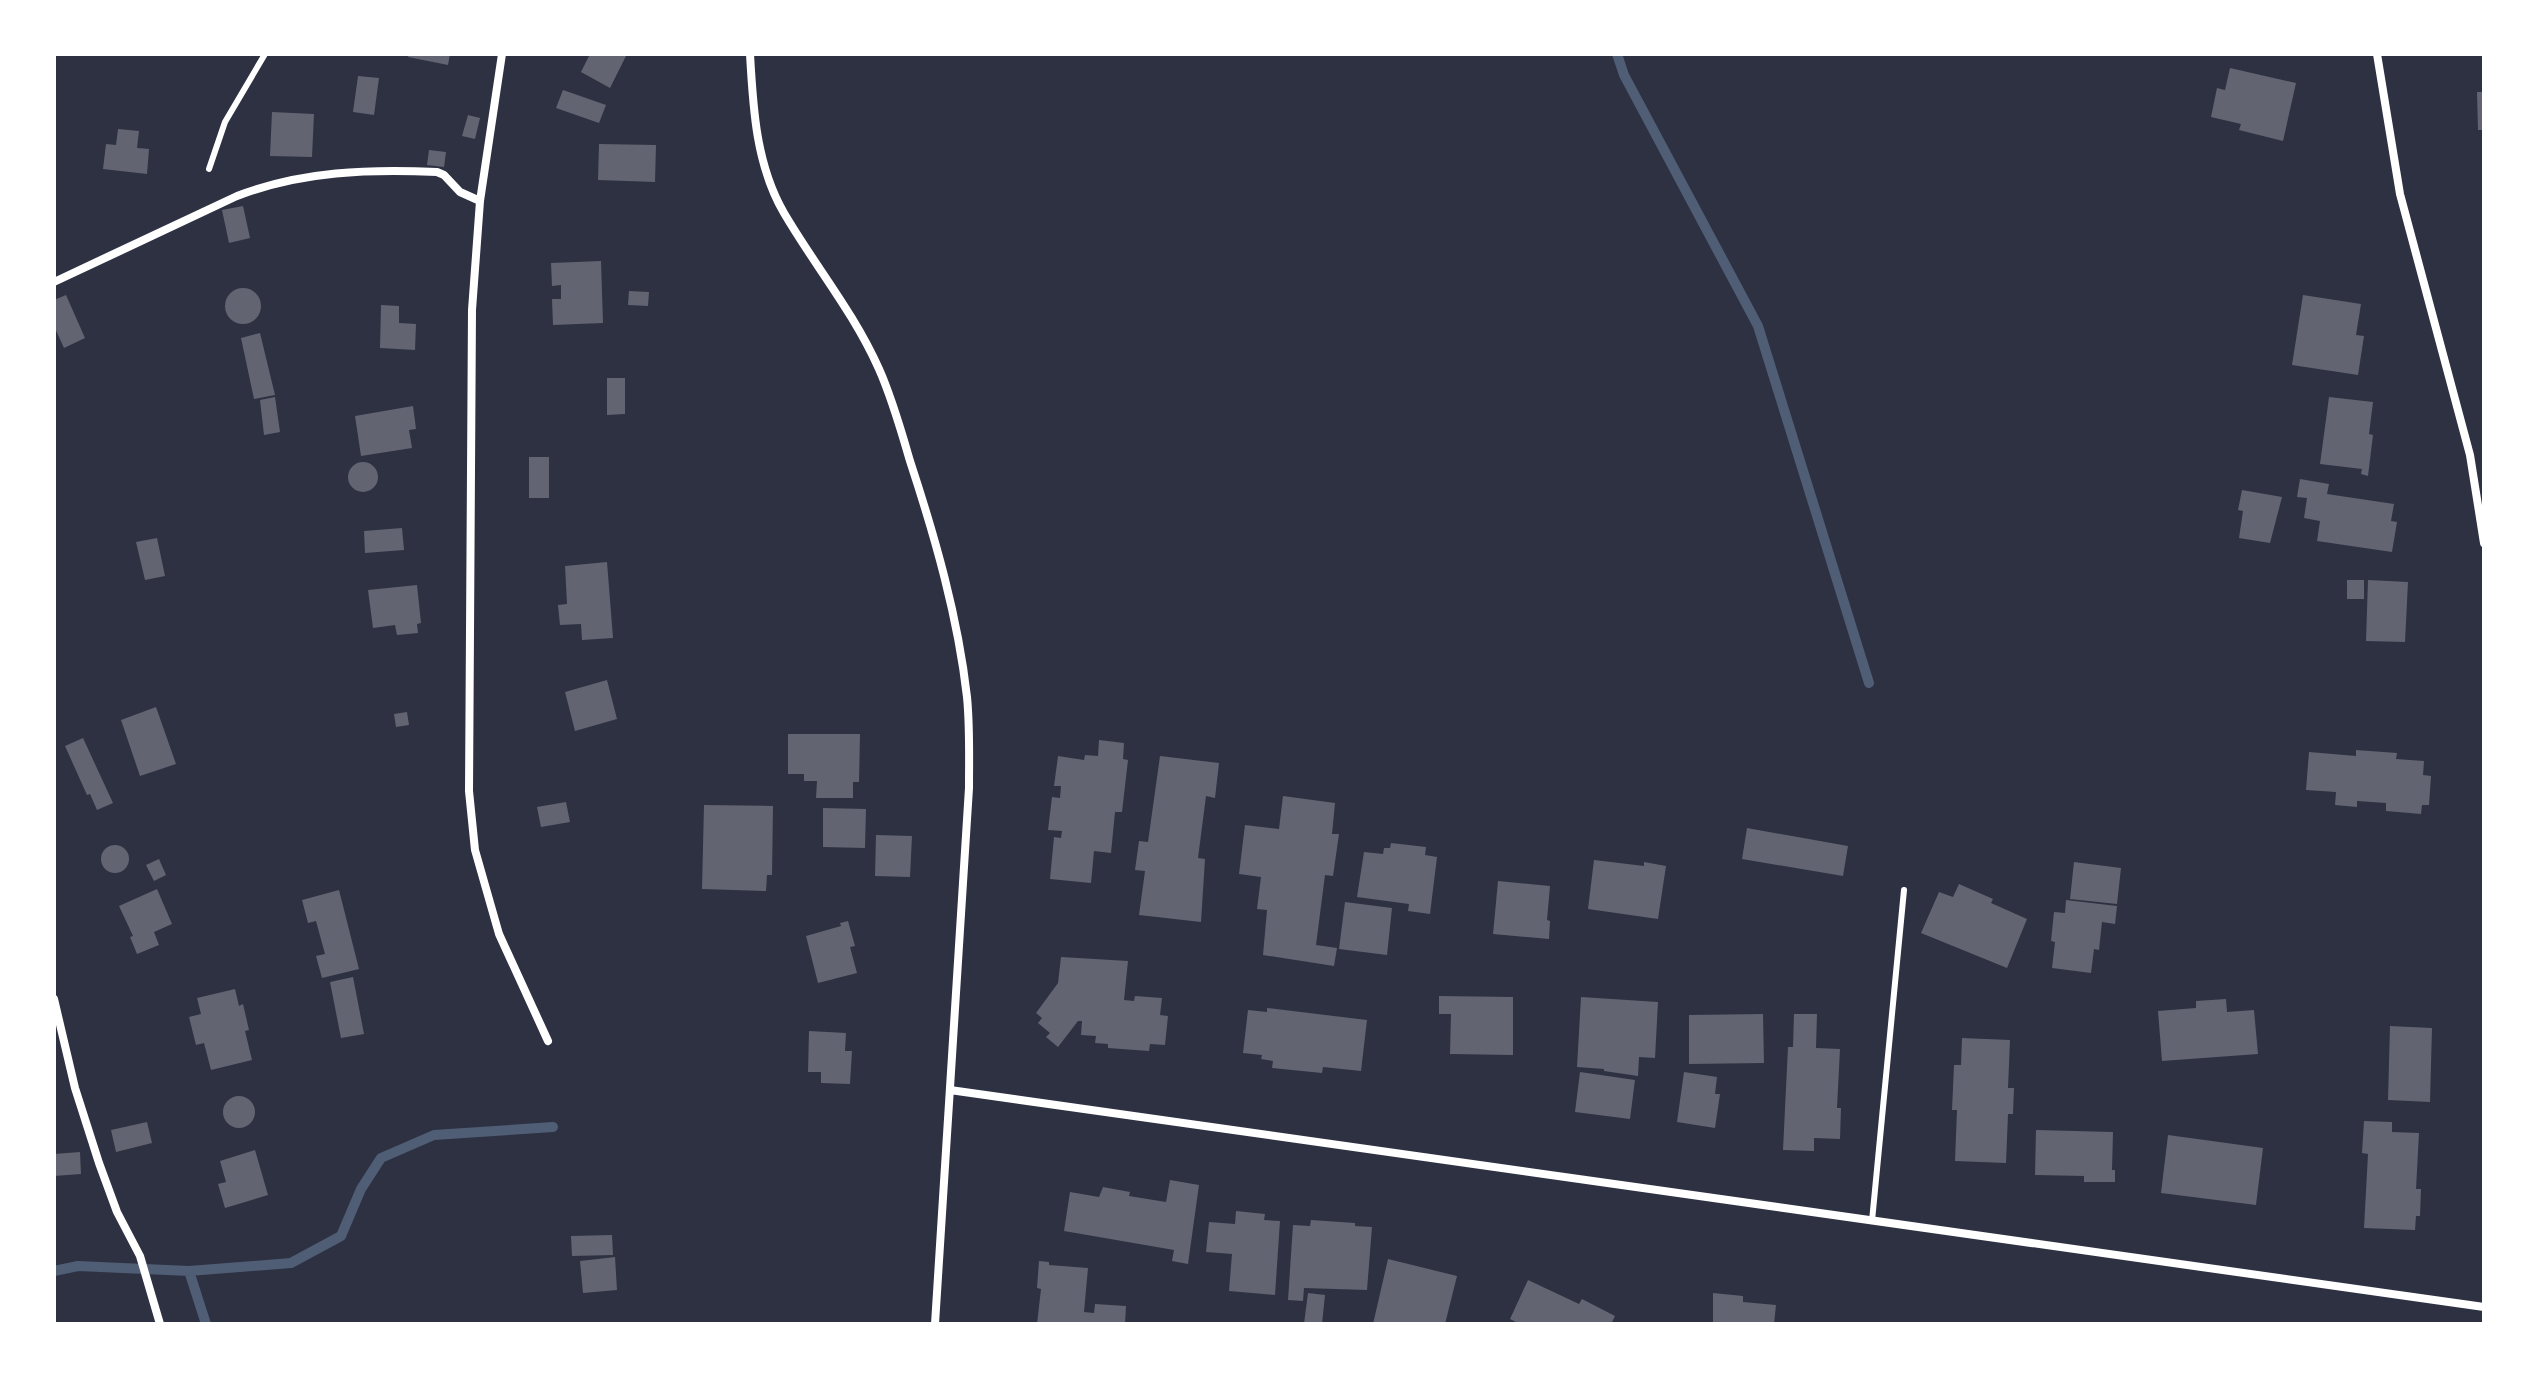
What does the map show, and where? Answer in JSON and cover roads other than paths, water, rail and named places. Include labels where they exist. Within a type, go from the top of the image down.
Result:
[{"type":"street","points":[[502,54],[480,201],[472,310],[469,791],[475,850],[499,934],[548,1041]]},
{"type":"street","points":[[750,54],[757,137],[768,175],[783,211],[858,326],[880,371],[924,504],[957,632],[967,699],[969,788],[935,1324]]},
{"type":"street","points":[[2377,54],[2400,194],[2470,455],[2484,543]]},
{"type":"street","points":[[54,282],[237,196],[266,184],[297,177],[350,171],[437,172],[460,192],[480,201]]},
{"type":"street","points":[[54,999],[75,1088],[117,1212],[140,1256],[160,1324]]},
{"type":"street","points":[[950,1090],[2484,1307]]},
{"type":"lane","points":[[209,169],[225,122],[265,54]]},
{"type":"lane","points":[[1872,1221],[1904,890]]},
{"type":"waterway","points":[[1617,54],[1624,75],[1758,326],[1869,683]]},
{"type":"waterway","points":[[54,1271],[78,1266],[189,1271],[291,1263],[341,1236],[361,1189],[381,1158],[434,1135],[553,1127]]},
{"type":"waterway","points":[[189,1271],[206,1324]]}]
